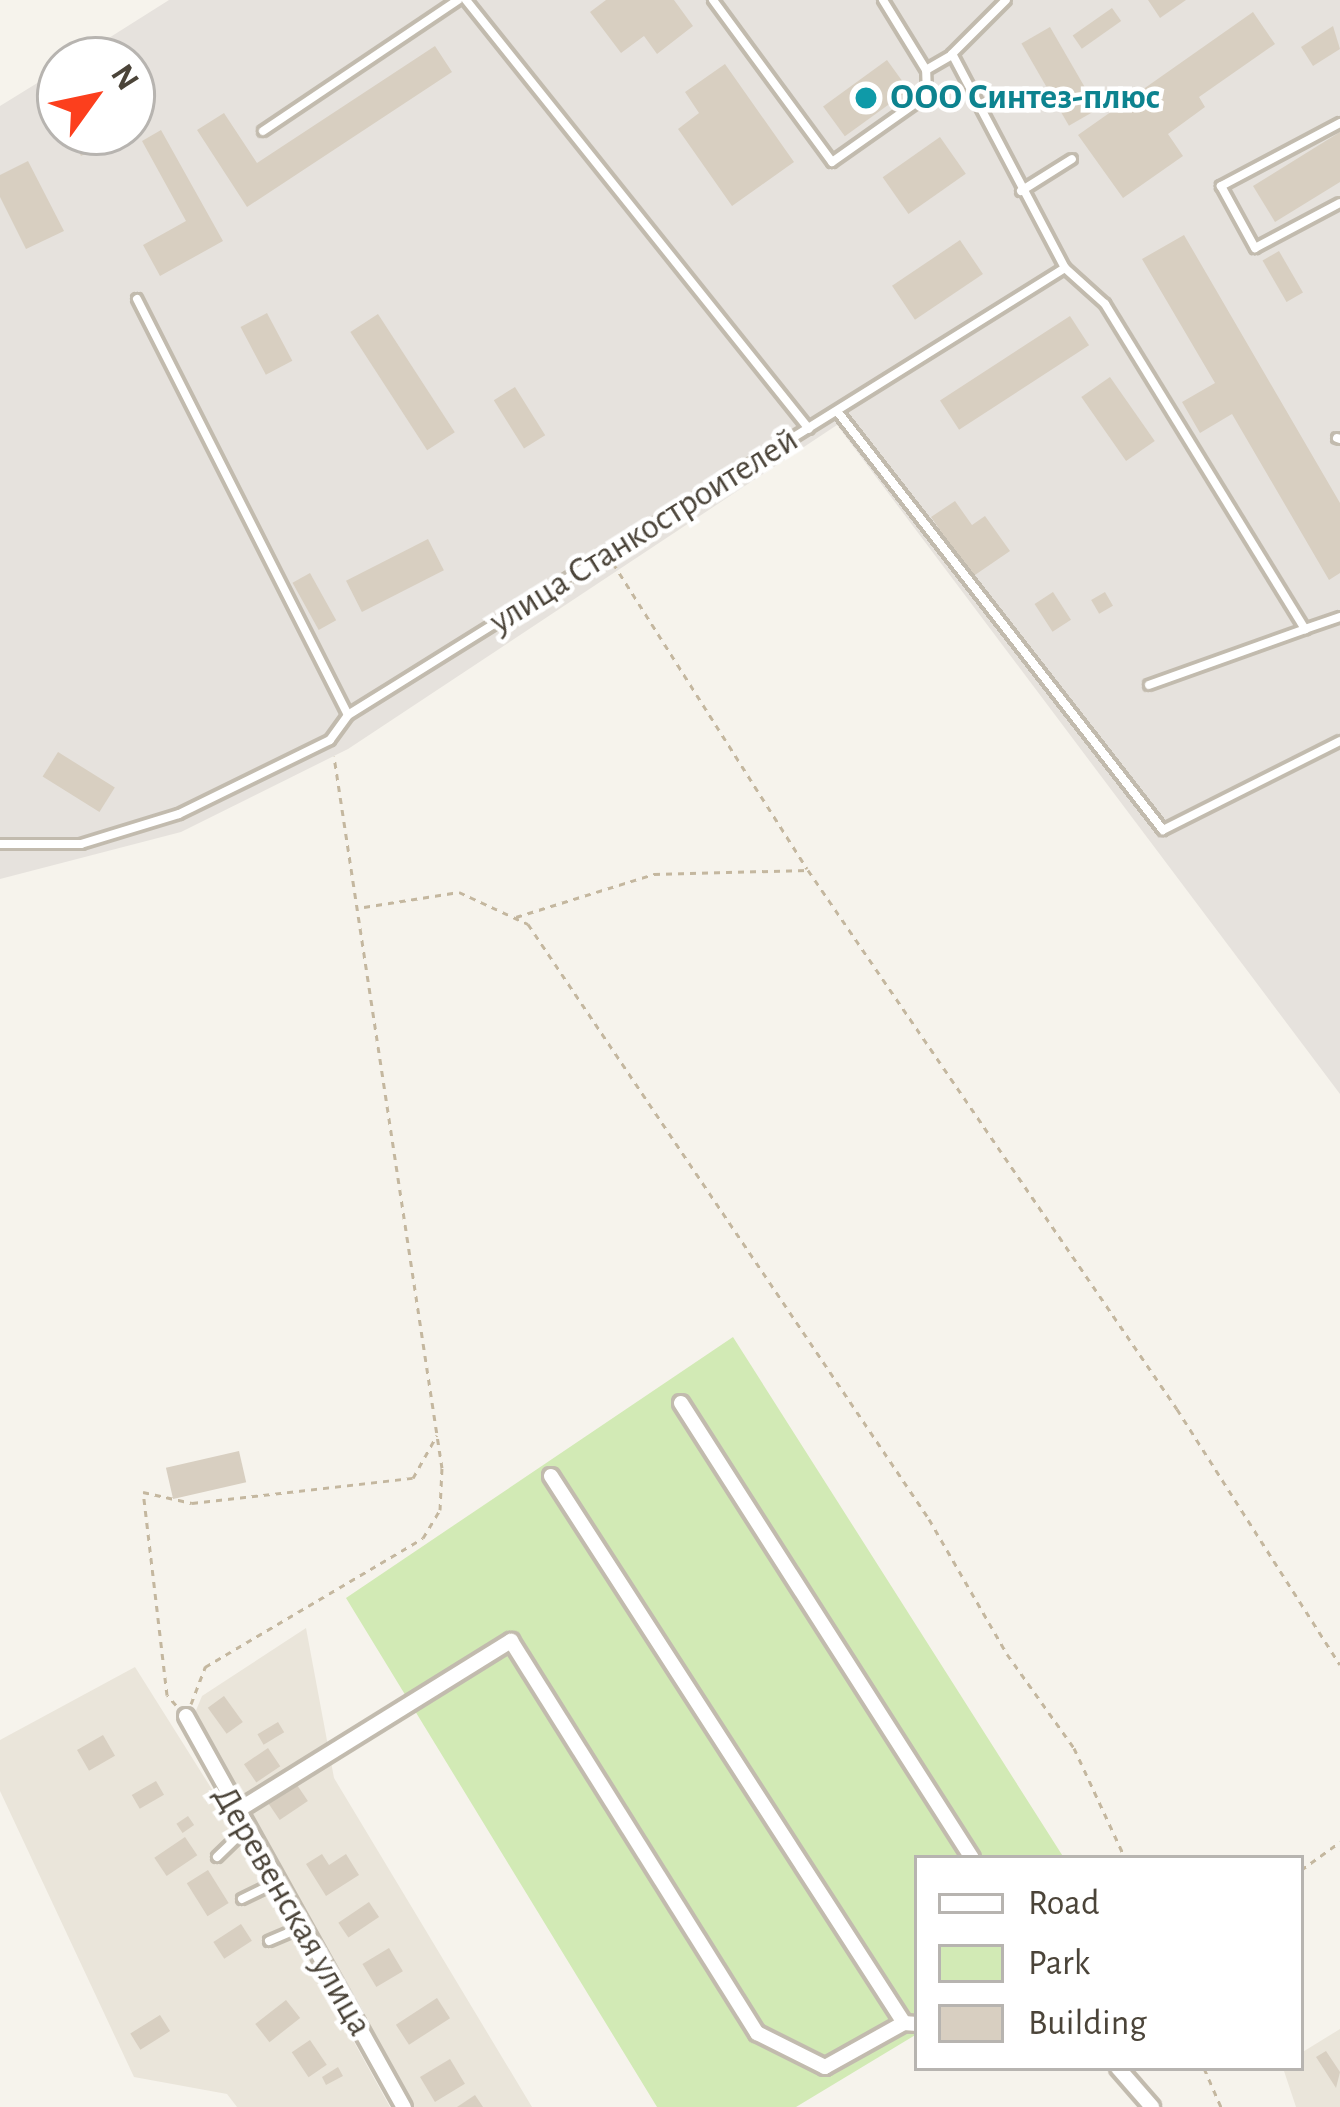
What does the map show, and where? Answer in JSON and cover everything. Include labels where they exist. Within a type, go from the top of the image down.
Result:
[{"type":"street","points":[[681,1403],[970,1855]]},
{"type":"street","points":[[235,1812],[511,1641],[757,2033],[825,2067],[910,2024],[551,1476]]},
{"type":"street","name":"Деревенская улица","points":[[186,1716],[245,1830],[404,2107]]},
{"type":"street","points":[[1121,2071],[1152,2107]]},
{"type":"lane","points":[[263,131],[462,0],[809,429]]},
{"type":"lane","points":[[713,0],[832,162],[927,95],[926,70],[883,0]]},
{"type":"lane","points":[[926,70],[952,54],[1006,0]]},
{"type":"lane","points":[[952,54],[1060,263],[1105,304],[1305,629]]},
{"type":"lane","points":[[1340,123],[1222,186],[1255,248],[1340,202]]},
{"type":"lane","points":[[1021,191],[1072,159]]},
{"type":"lane","name":"улица Станкостроителей","points":[[0,844],[81,844],[179,814],[291,764],[330,740],[348,715],[1065,268],[1060,263]]},
{"type":"lane","points":[[137,299],[348,715]]},
{"type":"lane","points":[[837,411],[1163,830],[1340,741]]},
{"type":"lane","points":[[1149,686],[1340,617]]},
{"type":"lane","points":[[218,1857],[245,1830]]},
{"type":"lane","points":[[242,1899],[275,1883]]},
{"type":"lane","points":[[269,1941],[300,1928]]},
{"type":"path","points":[[607,554],[808,870],[1177,1409],[1340,1665]]},
{"type":"path","points":[[333,752],[362,907],[437,1435],[440,1510],[424,1538],[205,1667],[186,1716],[167,1695],[147,1559],[152,1536],[139,1510],[143,1492],[192,1502],[412,1478],[437,1435]]},
{"type":"path","points":[[514,917],[654,874],[808,870]]},
{"type":"path","points":[[362,907],[459,892],[528,924],[625,1059],[874,1433],[1007,1654],[1074,1748],[1124,1855]]},
{"type":"path","points":[[1304,1868],[1340,1843]]},
{"type":"path","points":[[1205,2071],[1221,2107]]},
{"type":"shaded area","points":[[169,0],[1340,0],[1340,1094],[837,425],[348,749],[181,832],[0,879],[0,106],[36,84],[36,156],[156,156],[156,36],[112,36]]},
{"type":"shaded area","points":[[306,1628],[334,1778],[532,2107],[411,2107],[192,1720],[202,1696]]},
{"type":"shaded area","points":[[135,1667],[230,1818],[390,2107],[237,2107],[227,2094],[134,2077],[0,1791],[0,1740]]},
{"type":"shaded area","points":[[1340,2029],[1340,2107],[1296,2107],[1284,2071],[1304,2071],[1304,2051]]},
{"type":"green space","points":[[733,1337],[1062,1855],[914,1855],[914,2036],[796,2107],[657,2107],[346,1598]]},
{"type":"building","points":[[606,0],[674,0],[693,26],[657,54],[644,36],[621,53],[590,12]]},
{"type":"building","points":[[1148,0],[1186,0],[1160,18]]},
{"type":"building","points":[[1112,8],[1121,21],[1082,49],[1073,36]]},
{"type":"building","points":[[1253,12],[1275,44],[1199,97],[1205,107],[1168,134],[1183,156],[1123,198],[1078,135]]},
{"type":"building","points":[[1333,26],[1340,49],[1313,66],[1301,47]]},
{"type":"building","points":[[1050,27],[1098,109],[1069,126],[1021,44]]},
{"type":"building","points":[[435,46],[452,72],[247,207],[197,130],[224,113],[257,163]]},
{"type":"building","name":"ООО Синтез-плюс","points":[[887,60],[909,90],[845,136],[823,106]]},
{"type":"building","points":[[725,64],[794,162],[732,206],[678,129],[699,113],[685,92]]},
{"type":"building","points":[[161,130],[223,241],[160,276],[143,245],[186,221],[150,156],[156,156],[156,133]]},
{"type":"building","points":[[1340,132],[1340,182],[1275,222],[1253,186]]},
{"type":"building","points":[[940,137],[966,174],[908,214],[883,177]]},
{"type":"building","points":[[28,161],[64,231],[26,249],[0,197],[0,175]]},
{"type":"building","points":[[1184,235],[1340,503],[1340,573],[1329,580],[1232,414],[1200,433],[1182,402],[1215,383],[1142,259]]},
{"type":"building","points":[[960,240],[983,274],[915,320],[892,286]]},
{"type":"building","points":[[1279,251],[1303,293],[1287,302],[1263,260]]},
{"type":"building","points":[[267,313],[292,361],[266,375],[241,327]]},
{"type":"building","points":[[378,314],[455,432],[427,450],[350,332]]},
{"type":"building","points":[[1070,316],[1089,345],[959,430],[940,400]]},
{"type":"building","points":[[1110,377],[1155,441],[1126,461],[1081,397]]},
{"type":"building","points":[[515,387],[545,435],[524,449],[494,400]]},
{"type":"building","points":[[955,501],[972,525],[985,516],[1010,551],[972,577],[931,517]]},
{"type":"building","points":[[428,539],[444,570],[362,612],[346,581]]},
{"type":"building","points":[[310,573],[336,620],[319,630],[293,583]]},
{"type":"building","points":[[1053,592],[1071,620],[1053,632],[1035,604]]},
{"type":"building","points":[[1105,592],[1113,606],[1099,614],[1091,600]]},
{"type":"building","points":[[58,752],[115,788],[99,812],[43,777]]},
{"type":"building","points":[[239,1451],[246,1482],[173,1499],[166,1468]]},
{"type":"building","points":[[224,1696],[243,1722],[227,1734],[208,1708]]},
{"type":"building","points":[[278,1722],[284,1732],[264,1745],[257,1734]]},
{"type":"building","points":[[103,1735],[115,1756],[89,1771],[77,1750]]},
{"type":"building","points":[[268,1748],[280,1766],[256,1782],[244,1764]]},
{"type":"building","points":[[156,1781],[164,1795],[140,1809],[132,1795]]},
{"type":"building","points":[[295,1782],[308,1801],[280,1820],[267,1801]]},
{"type":"building","points":[[188,1816],[194,1825],[183,1833],[176,1824]]},
{"type":"building","points":[[185,1837],[197,1855],[167,1876],[154,1858]]},
{"type":"building","points":[[322,1854],[329,1865],[346,1854],[359,1875],[326,1896],[306,1864]]},
{"type":"building","points":[[208,1870],[229,1903],[207,1916],[187,1883]]},
{"type":"building","points":[[369,1902],[379,1917],[348,1938],[338,1923]]},
{"type":"building","points":[[241,1924],[252,1941],[224,1959],[213,1942]]},
{"type":"building","points":[[389,1948],[403,1971],[376,1987],[362,1964]]},
{"type":"building","points":[[437,1998],[450,2018],[409,2045],[396,2025]]},
{"type":"building","points":[[286,2000],[300,2018],[269,2042],[255,2024]]},
{"type":"building","points":[[160,2015],[170,2031],[140,2050],[130,2034]]},
{"type":"building","points":[[310,2040],[327,2065],[309,2077],[292,2052]]},
{"type":"building","points":[[1326,2051],[1340,2072],[1336,2088],[1316,2057]]},
{"type":"building","points":[[450,2059],[465,2084],[435,2102],[420,2077]]},
{"type":"building","points":[[338,2067],[343,2076],[326,2085],[322,2077]]},
{"type":"building","points":[[475,2095],[483,2107],[457,2107]]},
{"type":"place","name":"ООО Синтез-плюс","points":[[866,98]]}]
